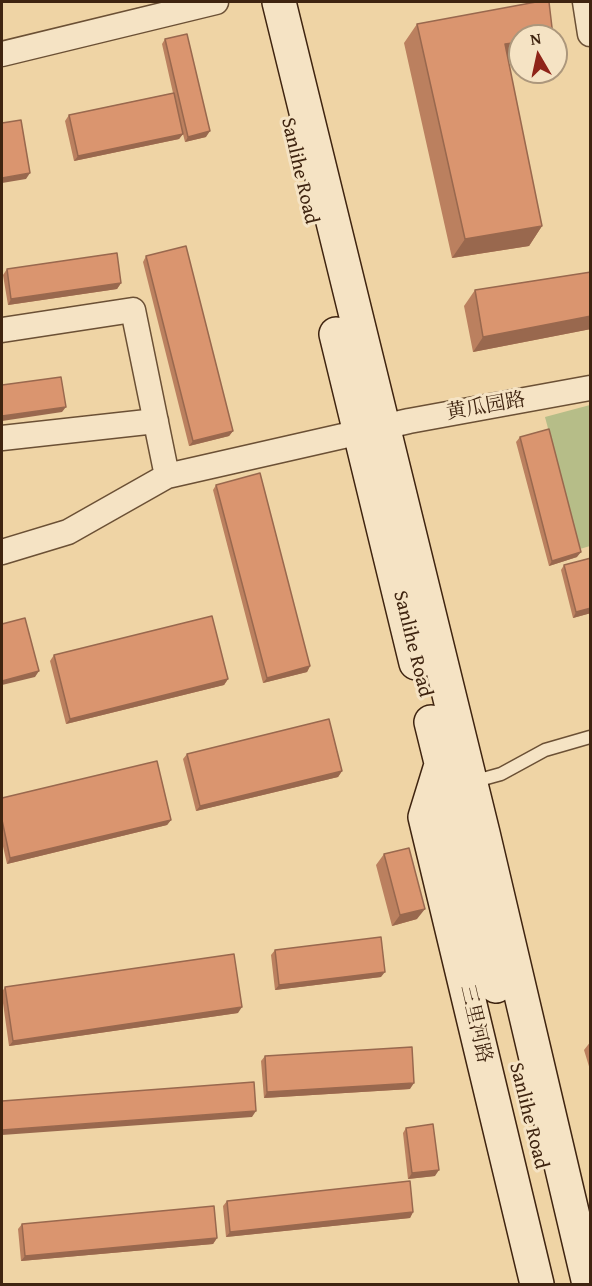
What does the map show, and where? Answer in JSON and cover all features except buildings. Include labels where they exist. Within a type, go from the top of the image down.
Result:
[{"type":"main road","name":"Sanlihe Road","points":[[261,2],[370,430],[470,783],[581,1278]]},
{"type":"main road","name":"Sanlihe Road","points":[[279,2],[441,764],[581,1278]]},
{"type":"main road","name":"三里河路","points":[[441,764],[425,817],[537,1284]]},
{"type":"street","points":[[2,54],[216,2]]},
{"type":"street","points":[[585,2],[591,34]]},
{"type":"street","points":[[2,330],[133,310],[167,476]]},
{"type":"street","name":"黄瓜园路","points":[[2,552],[68,532],[167,476],[370,430],[591,388]]},
{"type":"street","points":[[2,438],[156,421]]},
{"type":"lane","points":[[470,783],[501,774],[545,750],[591,737]]},
{"type":"green space","points":[[590,405],[590,546],[580,549],[545,417]]}]
